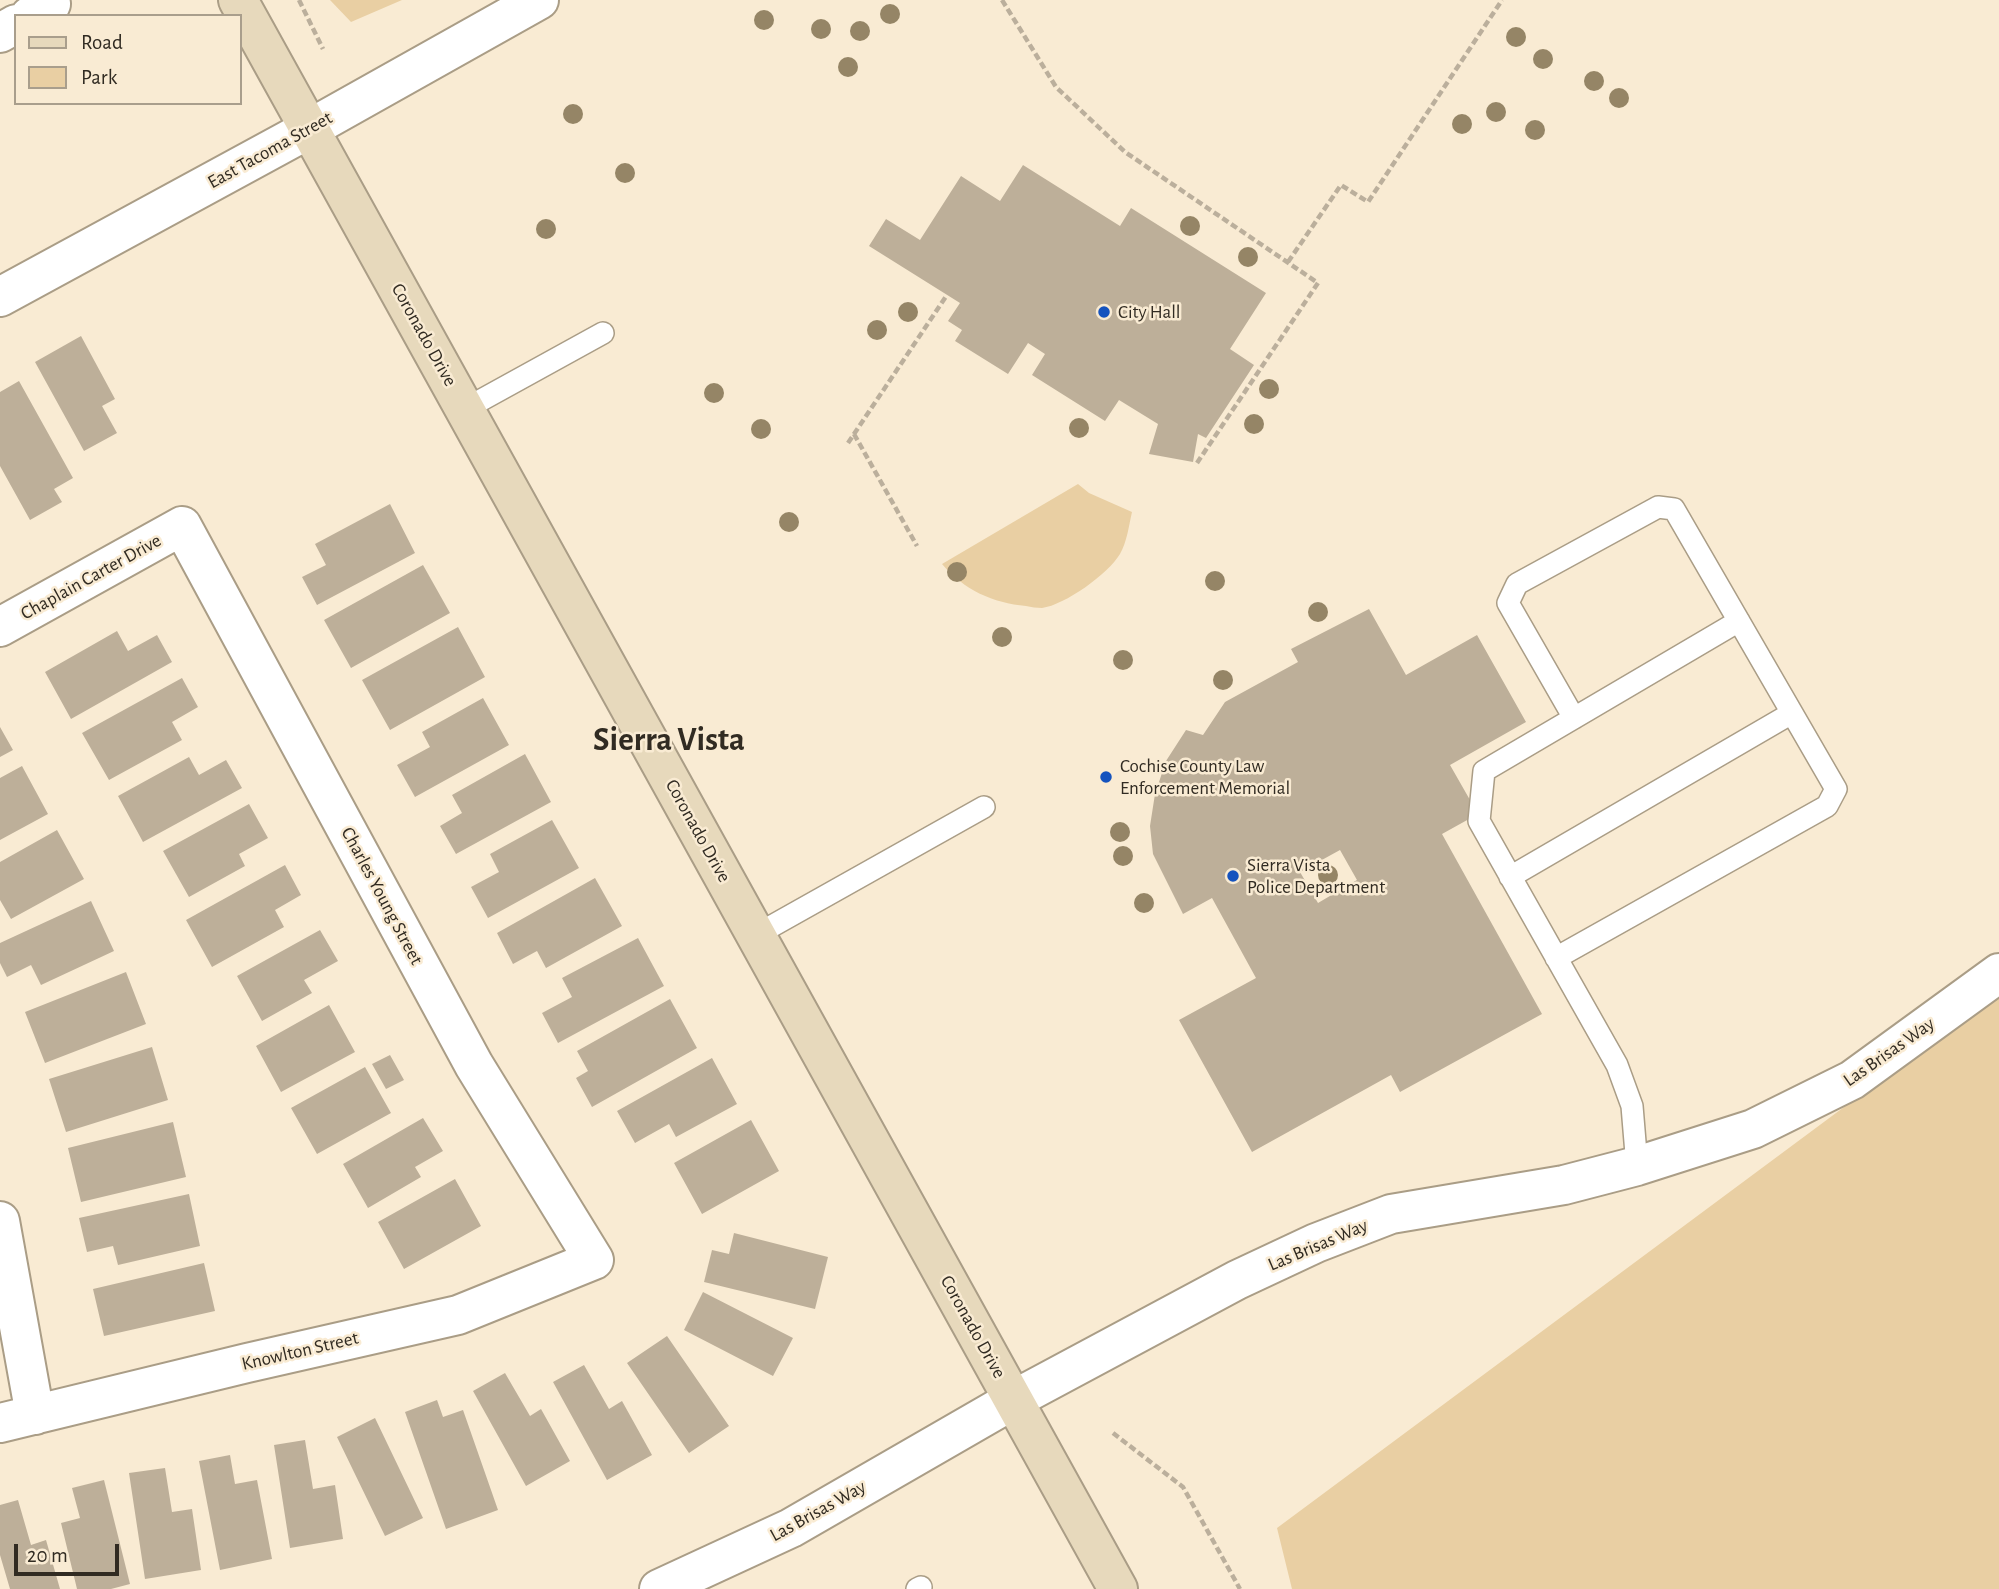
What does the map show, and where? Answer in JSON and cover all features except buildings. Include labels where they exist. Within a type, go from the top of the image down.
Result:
[{"type":"street","points":[[34,14],[51,4],[49,0]]},
{"type":"street","name":"Coronado Drive","points":[[238,0],[1118,1589]]},
{"type":"street","name":"East Tacoma Street","points":[[0,297],[539,0]]},
{"type":"street","name":"Chaplain Carter Drive","points":[[0,627],[182,526]]},
{"type":"street","name":"Charles Young Street","points":[[182,526],[474,1065],[594,1260]]},
{"type":"street","name":"Las Brisas Way","points":[[659,1589],[791,1528],[1013,1400],[1237,1280],[1316,1243],[1391,1214],[1564,1185],[1637,1166],[1754,1129],[1852,1080],[1999,974]]},
{"type":"street","points":[[0,1221],[18,1419]]},
{"type":"street","name":"Knowlton Street","points":[[18,1419],[458,1315],[594,1260]]},
{"type":"lane","points":[[465,409],[603,333]]},
{"type":"lane","points":[[1556,958],[1826,806],[1836,789],[1674,509],[1658,507],[1517,584],[1507,603],[1574,718]]},
{"type":"lane","points":[[1637,1166],[1632,1106],[1617,1065],[1479,821],[1484,771],[1739,621]]},
{"type":"lane","points":[[1510,877],[1792,713]]},
{"type":"lane","points":[[756,936],[984,807]]},
{"type":"path","points":[[299,0],[323,49]]},
{"type":"path","points":[[1002,0],[1056,87],[1125,152],[1318,282],[1197,463]]},
{"type":"path","points":[[1288,262],[1340,185],[1368,202],[1503,0]]},
{"type":"path","points":[[848,443],[947,295]]},
{"type":"path","points":[[854,434],[917,545]]},
{"type":"path","points":[[1113,1433],[1183,1487],[1240,1589]]},
{"type":"green space","points":[[330,0],[402,0],[351,22]]},
{"type":"green space","points":[[1078,484],[1089,493],[1132,512],[1120,554],[1106,570],[1074,595],[1042,608],[1002,602],[970,588],[942,564]]},
{"type":"green space","points":[[1999,992],[1999,1589],[1292,1589],[1277,1528]]},
{"type":"place","name":"City Hall","points":[[1104,312]]},
{"type":"place","name":"Cochise County Law Enforcement Memorial","points":[[1106,777]]},
{"type":"place","name":"Sierra Vista Police Department","points":[[1233,876]]},
{"type":"district","name":"Sierra Vista","points":[[669,740]]}]
